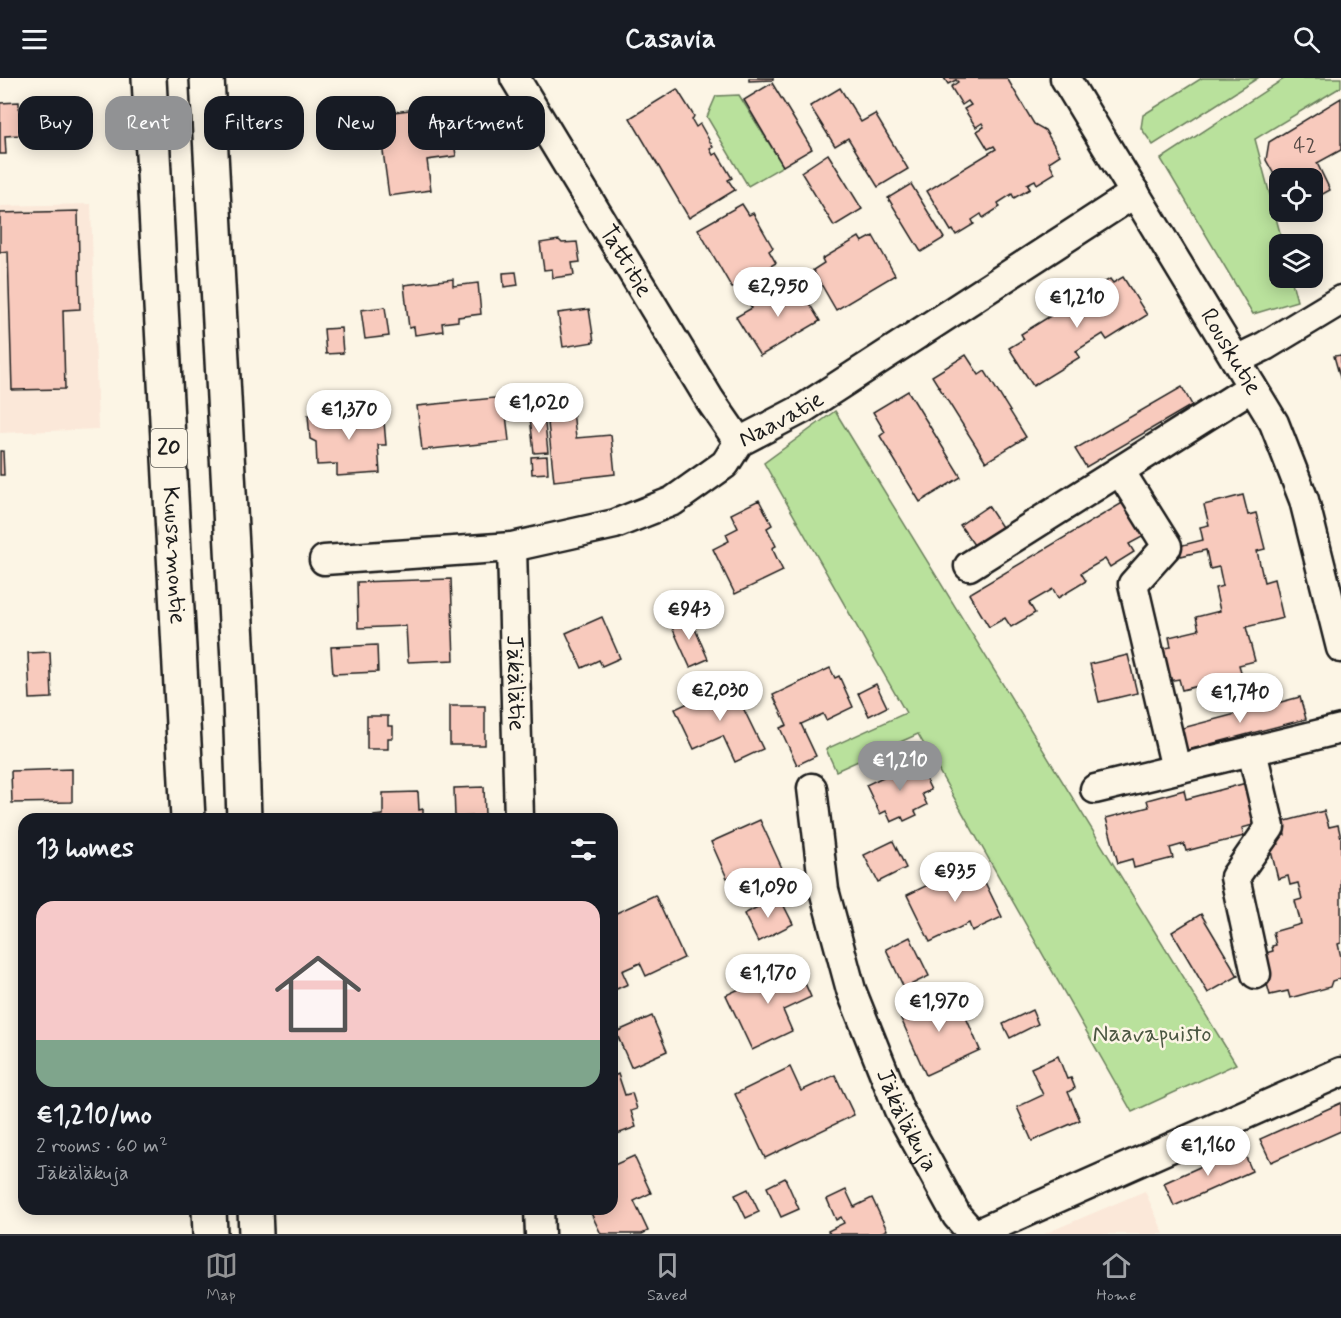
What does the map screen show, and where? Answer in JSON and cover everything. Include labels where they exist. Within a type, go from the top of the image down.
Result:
[{"type":"highway","name":"Kuusamontie","points":[[149,78],[188,813]]},
{"type":"highway","points":[[207,78],[240,698],[244,813]]},
{"type":"highway","points":[[209,1215],[210,1234]]},
{"type":"highway","points":[[255,1215],[256,1234]]},
{"type":"street","name":"Tattitie","points":[[515,78],[710,399],[739,442]]},
{"type":"street","name":"Rouskutie","points":[[1065,78],[1274,423],[1304,500],[1341,648]]},
{"type":"street","name":"Naavatie","points":[[324,560],[512,548],[615,524],[673,501],[725,464],[739,442],[804,408],[1135,193]]},
{"type":"street","points":[[1236,360],[1265,346],[1341,300]]},
{"type":"street","points":[[969,566],[1252,387]]},
{"type":"street","points":[[1120,471],[1167,546],[1132,584],[1176,769]]},
{"type":"street","name":"Jäkälätie","points":[[512,548],[519,813]]},
{"type":"street","points":[[1095,789],[1341,729]]},
{"type":"street","points":[[1252,751],[1270,827],[1235,877],[1256,974]]},
{"type":"street","name":"Jäkäläkuja","points":[[812,788],[824,890],[851,990],[899,1110],[957,1216],[975,1234]]},
{"type":"street","points":[[975,1234],[1341,1072]]},
{"type":"street","points":[[539,1215],[540,1234]]},
{"type":"shaded area","points":[[91,204],[98,429],[0,433],[0,206]]},
{"type":"shaded area","points":[[1145,1191],[1164,1234],[1044,1234]]},
{"type":"green space","points":[[1202,78],[1258,78],[1153,145],[1141,128],[1143,115]]},
{"type":"green space","points":[[1285,78],[1341,78],[1341,87],[1255,139],[1269,192],[1269,222],[1277,222],[1280,234],[1269,234],[1269,288],[1294,288],[1297,301],[1253,314],[1161,159]]},
{"type":"green space","points":[[739,95],[783,166],[748,186],[707,117],[716,96]]},
{"type":"green space","name":"Naavapuisto","points":[[835,411],[1236,1064],[1132,1112],[918,734],[836,771],[826,749],[906,713],[764,463]]},
{"type":"building","points":[[749,78],[773,78],[773,80],[749,81]]},
{"type":"building","points":[[944,78],[1007,78],[1034,124],[1045,130],[1060,155],[1049,162],[1055,173],[1037,184],[1035,180],[1027,184],[1030,189],[1014,198],[1012,194],[998,203],[1000,207],[983,218],[981,214],[972,220],[974,224],[956,235],[953,230],[951,231],[927,191],[996,149],[994,146],[988,149],[977,131],[984,127],[982,123],[976,127],[964,109],[971,105],[968,101],[962,105],[951,87],[958,82],[956,80],[948,84]]},
{"type":"building","points":[[772,83],[812,149],[783,166],[744,100]]},
{"type":"building","points":[[840,88],[861,122],[875,114],[908,169],[878,187],[848,138],[835,146],[810,106]]},
{"type":"building","points":[[677,89],[694,116],[692,120],[696,127],[700,124],[713,147],[710,149],[713,155],[717,153],[732,178],[728,180],[735,190],[689,218],[630,118]]},
{"type":"building","points":[[1341,98],[1341,150],[1317,163],[1319,168],[1270,168],[1266,160],[1269,142]]},
{"type":"building","points":[[18,102],[18,135],[5,136],[6,154],[0,154],[0,103]]},
{"type":"building","points":[[408,110],[408,150],[455,150],[456,156],[427,160],[431,190],[389,196],[383,150],[396,150],[396,112]]},
{"type":"building","points":[[828,154],[862,209],[834,226],[801,172]]},
{"type":"building","points":[[1323,175],[1330,190],[1323,194]]},
{"type":"building","points":[[911,184],[944,238],[921,252],[888,198]]},
{"type":"building","points":[[742,204],[749,215],[753,213],[773,248],[769,251],[776,263],[732,288],[698,229]]},
{"type":"building","points":[[78,211],[80,309],[63,310],[65,389],[12,390],[8,251],[0,252],[0,213]]},
{"type":"building","points":[[873,236],[895,275],[836,310],[813,270],[824,263],[822,259],[859,237],[862,242]]},
{"type":"building","points":[[559,240],[562,243],[577,242],[580,262],[572,263],[574,275],[553,278],[552,269],[544,270],[540,243]]},
{"type":"building","points":[[516,272],[518,285],[504,287],[503,273]]},
{"type":"building","points":[[1123,277],[1147,315],[1107,340],[1103,334],[1076,351],[1080,357],[1033,386],[1009,348],[1024,339],[1021,334],[1110,279],[1113,283]]},
{"type":"building","points":[[453,279],[453,286],[478,283],[481,314],[458,317],[458,321],[442,323],[443,331],[415,335],[414,327],[409,328],[404,285]]},
{"type":"building","points":[[796,282],[820,321],[760,356],[736,317],[752,308],[750,305],[785,284],[787,287]]},
{"type":"building","points":[[385,307],[389,336],[365,339],[361,310]]},
{"type":"building","points":[[589,309],[594,342],[563,347],[558,313]]},
{"type":"building","points":[[341,328],[343,353],[326,354],[324,329]]},
{"type":"building","points":[[966,355],[979,375],[985,371],[1026,437],[986,462],[932,376]]},
{"type":"building","points":[[1341,355],[1341,381],[1334,356]]},
{"type":"building","points":[[1182,387],[1192,405],[1086,467],[1075,449]]},
{"type":"building","points":[[908,391],[961,477],[920,502],[880,436],[885,432],[873,412]]},
{"type":"building","points":[[504,397],[509,441],[422,450],[417,406]]},
{"type":"building","points":[[383,410],[386,445],[378,445],[380,473],[337,476],[337,464],[317,465],[316,442],[310,439],[308,415]]},
{"type":"building","points":[[573,411],[576,438],[611,435],[615,474],[554,481],[547,413]]},
{"type":"building","points":[[544,415],[548,452],[534,453],[530,417]]},
{"type":"building","points":[[0,451],[3,451],[4,475],[0,475]]},
{"type":"building","points":[[547,456],[548,473],[532,474],[531,457]]},
{"type":"building","points":[[1243,495],[1248,515],[1256,513],[1265,549],[1257,551],[1264,582],[1274,579],[1283,618],[1246,627],[1255,661],[1239,665],[1242,675],[1182,690],[1179,679],[1168,681],[1160,649],[1171,647],[1169,637],[1199,630],[1196,617],[1220,611],[1215,588],[1223,586],[1219,567],[1210,569],[1206,550],[1181,556],[1179,546],[1203,540],[1200,527],[1209,525],[1204,505]]},
{"type":"building","points":[[759,500],[772,525],[767,528],[776,546],[772,548],[783,571],[735,594],[713,549],[729,541],[726,534],[738,528],[731,514]]},
{"type":"building","points":[[1124,502],[1144,536],[1129,544],[1134,552],[1110,567],[1105,559],[1081,573],[1086,581],[1058,598],[1053,589],[1029,603],[1035,613],[1011,627],[1005,618],[989,627],[969,594]]},
{"type":"building","points":[[988,506],[1002,527],[974,545],[960,525]]},
{"type":"building","points":[[451,579],[454,660],[408,662],[406,626],[358,628],[357,582]]},
{"type":"building","points":[[689,615],[708,659],[690,667],[670,623]]},
{"type":"building","points":[[602,617],[620,658],[602,666],[599,660],[582,668],[566,633]]},
{"type":"building","points":[[377,645],[378,672],[333,674],[331,647]]},
{"type":"building","points":[[50,652],[52,698],[30,699],[28,653]]},
{"type":"building","points":[[1128,655],[1137,693],[1099,702],[1090,664]]},
{"type":"building","points":[[830,668],[835,678],[839,676],[853,707],[826,720],[823,714],[801,724],[816,756],[797,765],[780,728],[787,725],[773,695]]},
{"type":"building","points":[[731,683],[763,749],[735,762],[723,736],[694,749],[675,709]]},
{"type":"building","points":[[876,684],[887,707],[869,716],[858,693]]},
{"type":"building","points":[[1300,697],[1306,719],[1180,752],[1175,730]]},
{"type":"building","points":[[450,706],[485,706],[485,745],[450,745]]},
{"type":"building","points":[[367,716],[388,716],[388,726],[393,726],[393,738],[388,738],[388,749],[367,749]]},
{"type":"building","points":[[917,761],[931,790],[922,794],[927,805],[915,811],[917,815],[904,821],[902,817],[891,822],[886,811],[880,814],[866,785]]},
{"type":"building","points":[[72,769],[72,802],[12,803],[11,771]]},
{"type":"building","points":[[1250,782],[1260,823],[1242,828],[1244,836],[1186,851],[1184,844],[1170,848],[1173,858],[1134,868],[1132,859],[1118,863],[1106,818],[1149,807],[1147,800],[1184,790],[1186,799]]},
{"type":"building","points":[[484,787],[485,813],[455,813],[454,788]]},
{"type":"building","points":[[418,792],[419,810],[423,809],[423,813],[383,813],[383,793]]},
{"type":"building","points":[[1324,811],[1329,827],[1338,825],[1341,838],[1341,943],[1338,944],[1341,957],[1341,978],[1332,981],[1330,987],[1290,998],[1288,991],[1270,995],[1259,955],[1273,951],[1272,946],[1276,945],[1273,932],[1301,924],[1295,901],[1302,899],[1298,883],[1290,885],[1288,876],[1278,879],[1270,847],[1279,844],[1277,837],[1285,835],[1282,822]]},
{"type":"building","points":[[760,820],[787,879],[775,884],[778,889],[761,896],[759,891],[751,895],[740,872],[727,878],[711,842]]},
{"type":"building","points":[[893,841],[906,868],[878,882],[864,855]]},
{"type":"building","points":[[975,862],[1002,917],[972,931],[969,923],[930,942],[907,895]]},
{"type":"building","points":[[655,895],[684,958],[646,976],[640,963],[622,971],[628,984],[618,988],[618,912]]},
{"type":"building","points":[[779,896],[793,924],[758,942],[744,914]]},
{"type":"building","points":[[1201,914],[1238,976],[1208,993],[1172,932]]},
{"type":"building","points":[[910,937],[929,976],[904,988],[886,949]]},
{"type":"building","points":[[796,963],[811,997],[783,1010],[792,1031],[752,1050],[726,995]]},
{"type":"building","points":[[956,994],[980,1050],[926,1075],[898,1012],[926,1000],[929,1006]]},
{"type":"building","points":[[1032,1010],[1038,1024],[1010,1038],[1003,1024]]},
{"type":"building","points":[[652,1016],[667,1051],[631,1067],[618,1037],[618,1031]]},
{"type":"building","points":[[1058,1056],[1067,1079],[1071,1078],[1075,1088],[1068,1092],[1080,1120],[1032,1141],[1017,1107],[1043,1095],[1031,1068]]},
{"type":"building","points":[[790,1067],[801,1091],[835,1075],[854,1115],[765,1158],[735,1094]]},
{"type":"building","points":[[618,1074],[625,1095],[632,1093],[637,1109],[631,1111],[636,1127],[618,1134]]},
{"type":"building","points":[[1341,1103],[1341,1131],[1271,1162],[1260,1139]]},
{"type":"building","points":[[1242,1148],[1252,1171],[1174,1206],[1164,1183]]},
{"type":"building","points":[[634,1156],[651,1193],[634,1201],[648,1231],[642,1234],[601,1234],[592,1215],[618,1215],[618,1163]]},
{"type":"building","points":[[785,1178],[799,1209],[781,1217],[767,1187]]},
{"type":"building","points":[[748,1189],[759,1212],[746,1218],[735,1195]]},
{"type":"building","points":[[846,1190],[854,1207],[872,1198],[887,1230],[878,1234],[830,1234],[828,1231],[844,1223],[841,1217],[836,1220],[827,1199]]}]
